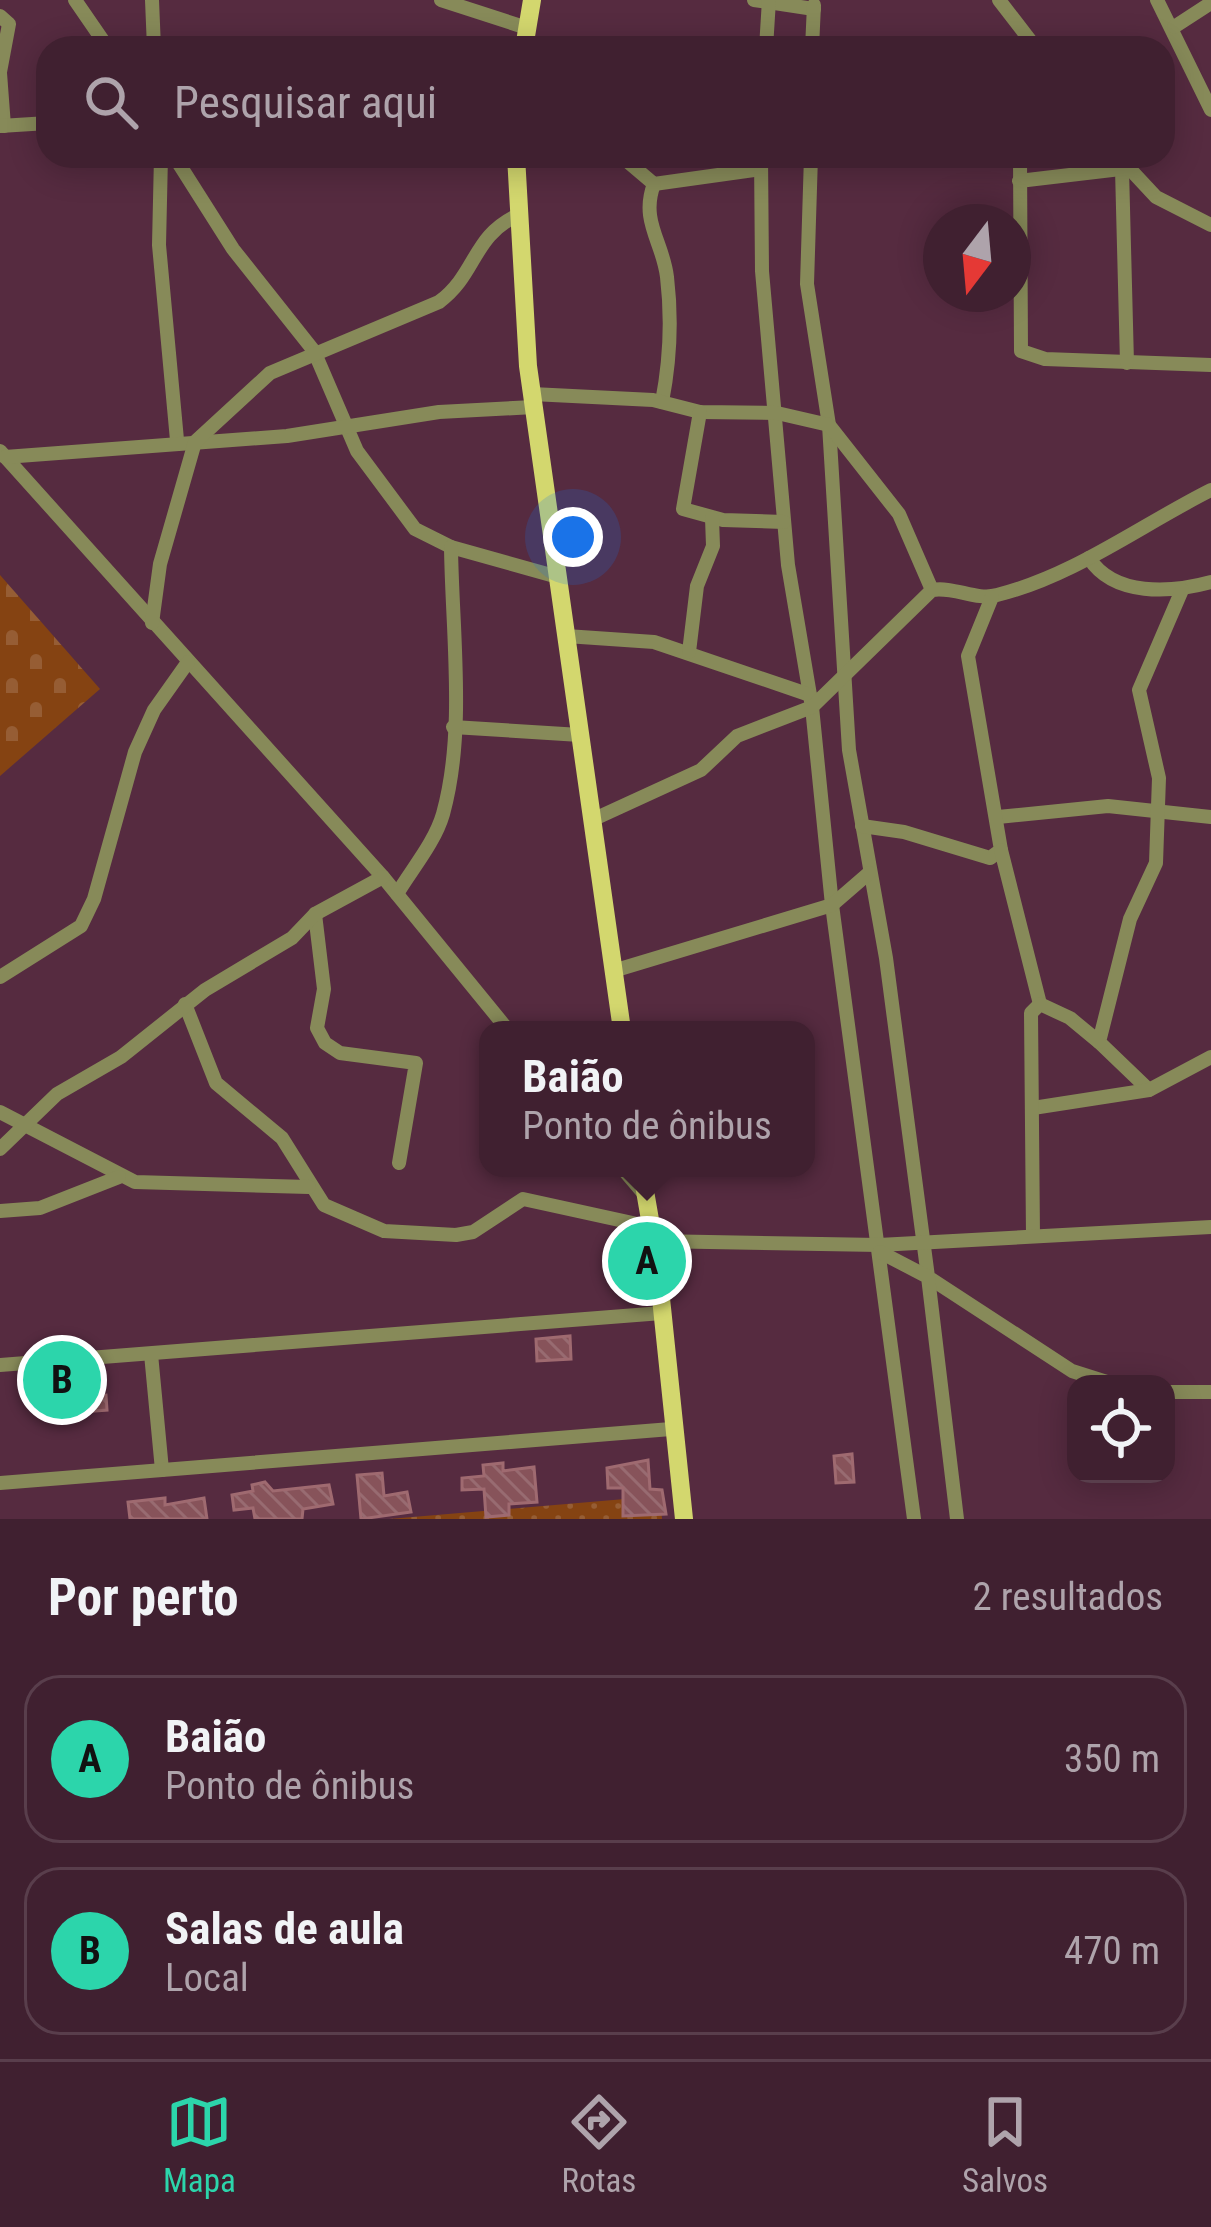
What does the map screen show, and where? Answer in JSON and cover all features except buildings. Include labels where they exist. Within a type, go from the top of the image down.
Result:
[{"type":"main road","points":[[526,36],[532,0]]},
{"type":"main road","points":[[516,168],[533,401],[621,1021]]},
{"type":"main road","points":[[642,1177],[653,1234],[670,1429],[684,1519]]},
{"type":"street","points":[[75,0],[100,36]]},
{"type":"street","points":[[152,0],[154,36]]},
{"type":"street","points":[[441,0],[522,36]]},
{"type":"street","points":[[999,0],[1027,36]]},
{"type":"street","points":[[1157,0],[1211,110]]},
{"type":"street","points":[[765,36],[764,1],[814,4],[813,36]]},
{"type":"street","points":[[1174,27],[1211,3]]},
{"type":"street","points":[[0,16],[9,24],[0,73],[2,126],[36,124]]},
{"type":"street","points":[[161,168],[159,245],[177,440]]},
{"type":"street","points":[[182,168],[233,248],[314,351],[346,425],[382,489],[416,529],[451,547],[558,577]]},
{"type":"street","points":[[635,168],[654,184]]},
{"type":"street","points":[[654,184],[732,168]]},
{"type":"street","points":[[761,168],[762,271],[784,522],[811,701],[832,905],[914,1519]]},
{"type":"street","points":[[812,168],[807,284],[829,425],[843,676],[869,873],[886,958],[957,1519]]},
{"type":"street","points":[[1020,168],[1021,351],[1028,357],[1211,365]]},
{"type":"street","points":[[1019,181],[1099,168]]},
{"type":"street","points":[[1124,168],[1127,362]]},
{"type":"street","points":[[1128,168],[1156,197],[1211,225]]},
{"type":"street","points":[[654,184],[650,225],[666,266],[670,330],[662,402]]},
{"type":"street","points":[[152,622],[160,564],[195,442],[270,373],[440,302],[458,287],[486,233],[518,215]]},
{"type":"street","points":[[3,454],[287,436],[533,401],[662,402],[700,412],[777,413],[829,425],[899,514],[932,590]]},
{"type":"street","points":[[700,412],[683,509],[712,518],[784,522]]},
{"type":"street","points":[[3,454],[383,877],[501,1021]]},
{"type":"street","points":[[932,590],[992,597],[1089,558],[1211,490]]},
{"type":"street","points":[[689,652],[697,586],[713,546],[712,518]]},
{"type":"street","points":[[397,894],[442,818],[453,727],[451,547]]},
{"type":"street","points":[[1089,558],[1107,580],[1182,590],[1211,582]]},
{"type":"street","points":[[592,820],[701,770],[737,736],[811,701],[932,590]]},
{"type":"street","points":[[1100,1042],[1130,919],[1154,876],[1160,812],[1154,742],[1138,690],[1182,590]]},
{"type":"street","points":[[992,597],[968,656],[986,784],[1040,1004]]},
{"type":"street","points":[[566,636],[632,638],[689,652],[811,701]]},
{"type":"street","points":[[0,977],[81,926],[94,898],[135,752],[154,710],[188,662]]},
{"type":"street","points":[[453,727],[580,735]]},
{"type":"street","points":[[998,818],[1108,806],[1211,817]]},
{"type":"street","points":[[862,826],[904,832],[990,858],[1001,850]]},
{"type":"street","points":[[614,971],[832,905],[869,873]]},
{"type":"street","points":[[0,1149],[57,1094],[121,1057],[185,1004],[292,938],[315,914],[383,877]]},
{"type":"street","points":[[315,914],[324,989],[317,1028],[325,1043],[340,1053],[416,1063],[399,1163]]},
{"type":"street","points":[[185,1004],[216,1083],[282,1138],[324,1205],[384,1231],[473,1232],[523,1199],[653,1234],[879,1249],[921,1241],[1211,1227]]},
{"type":"street","points":[[1040,1004],[1070,1018],[1149,1090]]},
{"type":"street","points":[[1033,1236],[1029,1034],[1031,1012],[1040,1004]]},
{"type":"street","points":[[1033,1108],[1149,1090],[1211,1058]]},
{"type":"street","points":[[0,1112],[119,1177],[158,1184],[309,1187]]},
{"type":"street","points":[[0,1211],[40,1208],[119,1177]]},
{"type":"street","points":[[630,1177],[645,1195]]},
{"type":"street","points":[[879,1249],[1087,1375]]},
{"type":"street","points":[[0,1365],[662,1313]]},
{"type":"street","points":[[152,1354],[162,1470]]},
{"type":"street","points":[[1175,1392],[1211,1392]]},
{"type":"street","points":[[0,1484],[670,1429]]},
{"type":"shaded area","points":[[103,1358],[107,1410],[57,1414],[53,1361]]},
{"type":"green space","points":[[0,575],[100,689],[0,776]]},
{"type":"green space","points":[[660,1496],[662,1519],[389,1519]]},
{"type":"place","name":"Baião","points":[[647,1261]]},
{"type":"place","name":"Salas de aula","points":[[62,1380]]}]
